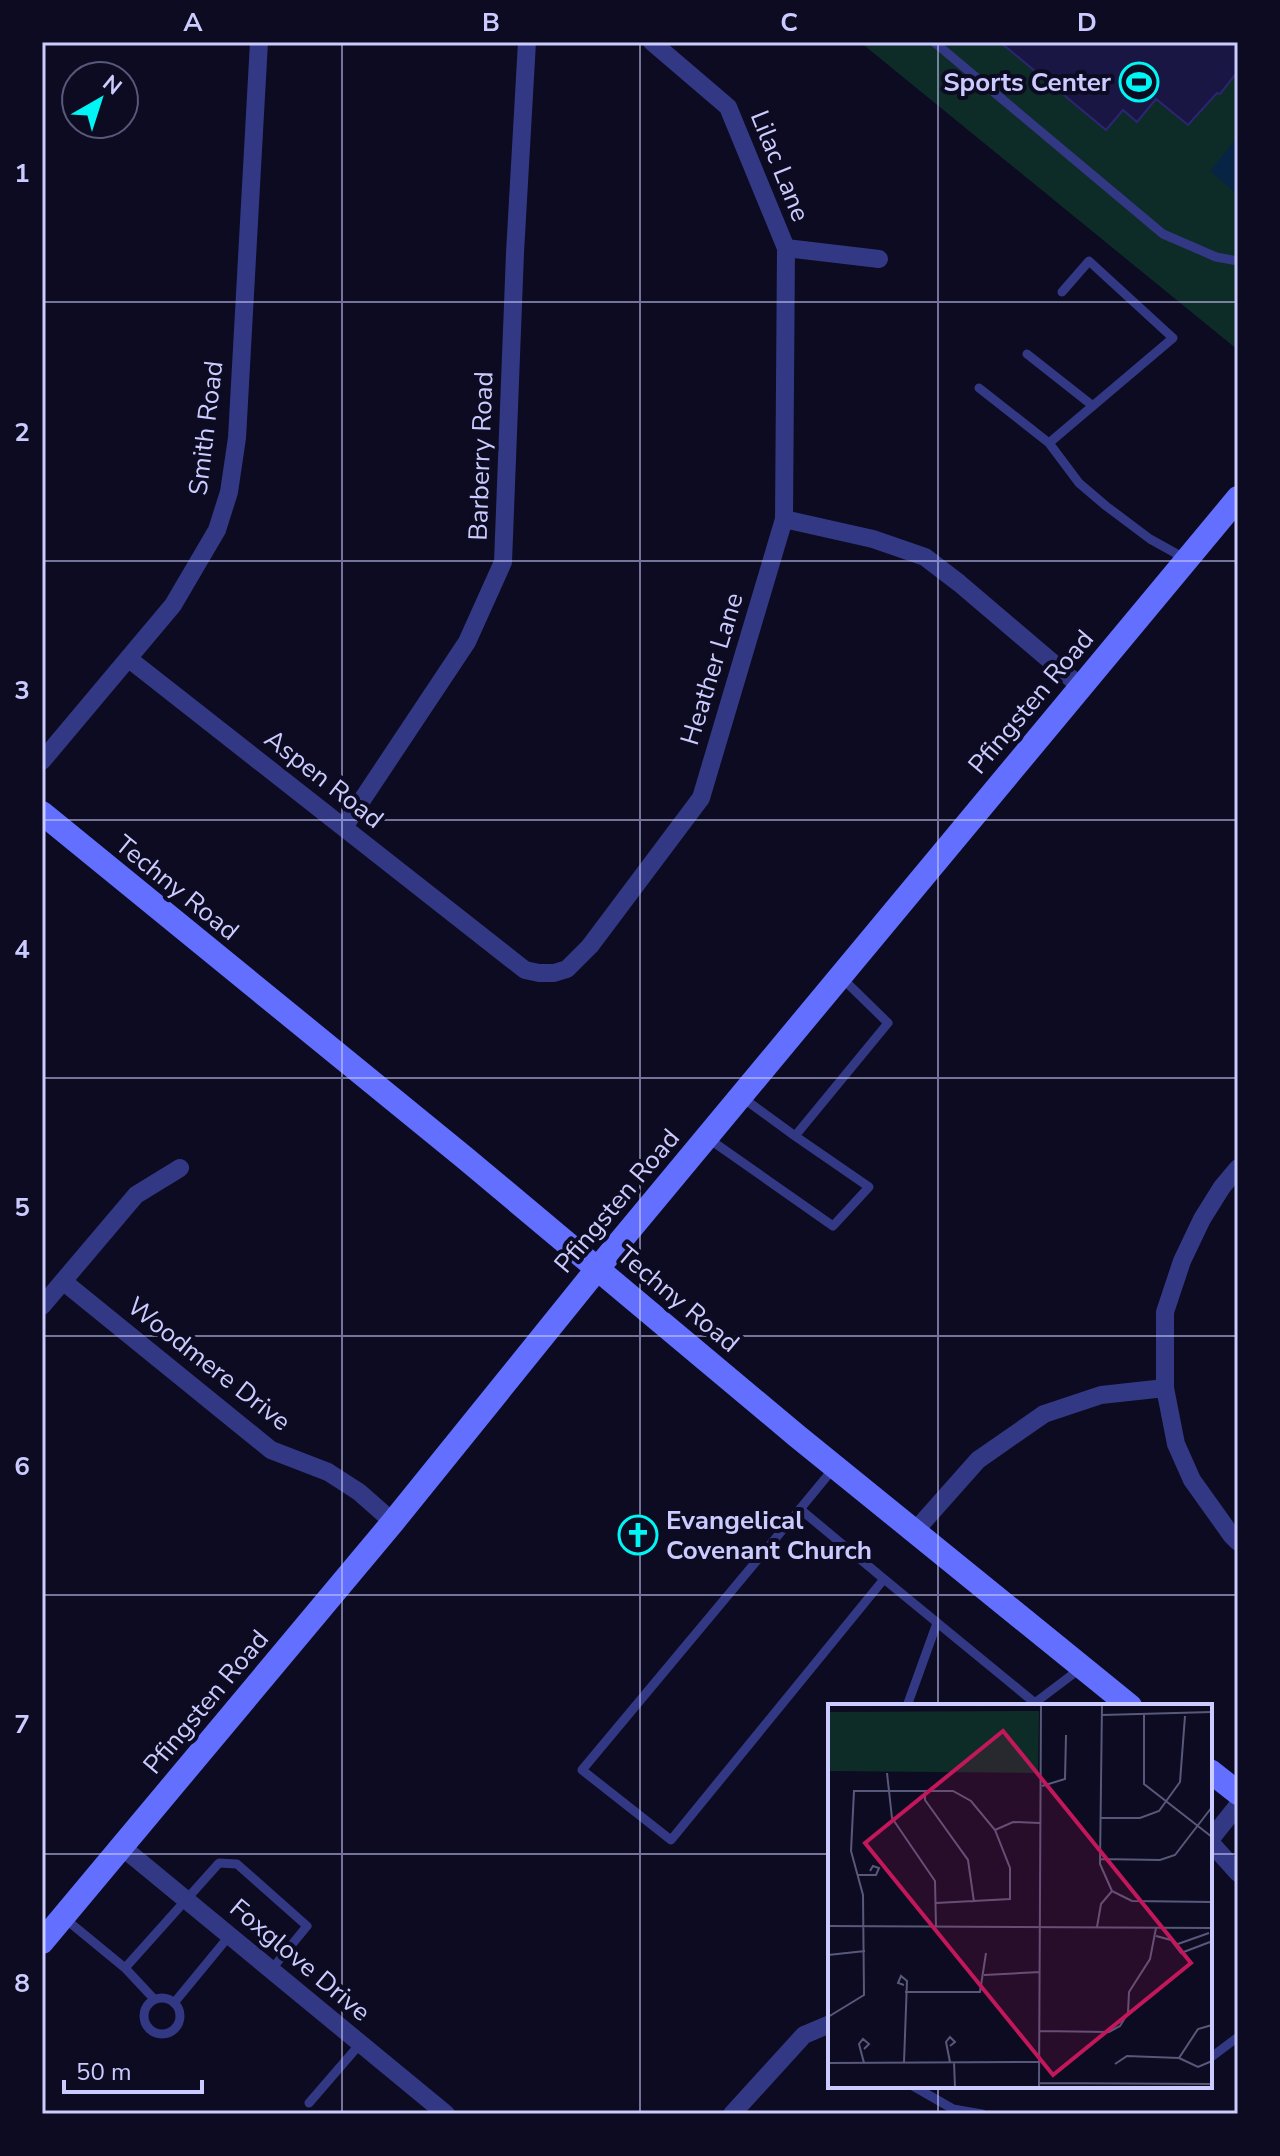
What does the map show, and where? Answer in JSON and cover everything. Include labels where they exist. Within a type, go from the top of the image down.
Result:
[{"type":"main road","name":"Pfingsten Road","points":[[42,1942],[393,1522],[706,1137],[1238,498]]},
{"type":"main road","name":"Techny Road","points":[[42,813],[598,1268],[835,1467],[1128,1704]]},
{"type":"main road","points":[[1212,1773],[1238,1793]]},
{"type":"street","name":"Smith Road","points":[[42,761],[173,605],[217,530],[229,492],[237,438],[259,42]]},
{"type":"street","name":"Barberry Road","points":[[344,827],[467,642],[503,562],[527,42]]},
{"type":"street","name":"Lilac Lane","points":[[652,42],[728,107],[786,248]]},
{"type":"street","points":[[786,248],[879,259]]},
{"type":"street","name":"Heather Lane","points":[[487,940],[525,970],[554,973],[567,969],[590,946],[701,798],[784,519],[786,248]]},
{"type":"street","points":[[784,519],[873,539],[925,557],[1080,686]]},
{"type":"street","name":"Aspen Road","points":[[129,659],[487,940]]},
{"type":"street","points":[[42,1306],[136,1195],[180,1168]]},
{"type":"street","points":[[1238,1168],[1202,1219],[1182,1261],[1165,1312],[1165,1388],[1176,1444],[1192,1480],[1238,1542]]},
{"type":"street","name":"Woodmere Drive","points":[[64,1282],[271,1450],[328,1472],[359,1492],[393,1522]]},
{"type":"street","points":[[915,1531],[978,1460],[1044,1414],[1101,1395],[1165,1388]]},
{"type":"street","points":[[1212,1838],[1238,1805]]},
{"type":"street","points":[[1212,1843],[1238,1873]]},
{"type":"street","name":"Foxglove Drive","points":[[122,1847],[446,2114]]},
{"type":"street","points":[[732,2114],[804,2035],[828,2025]]},
{"type":"lane","points":[[934,42],[1163,234],[1216,257],[1238,261]]},
{"type":"lane","points":[[1049,443],[1173,338],[1089,261],[1062,292]]},
{"type":"lane","points":[[1027,354],[1093,406]]},
{"type":"lane","points":[[979,388],[1049,443],[1079,483],[1106,506],[1150,539],[1186,559]]},
{"type":"lane","points":[[795,1136],[888,1023],[840,976]]},
{"type":"lane","points":[[706,1137],[833,1226],[869,1187],[741,1096]]},
{"type":"lane","points":[[835,1467],[582,1770],[671,1840],[884,1579]]},
{"type":"lane","points":[[800,1509],[1031,1704]]},
{"type":"lane","points":[[908,1704],[937,1623]]},
{"type":"lane","points":[[1033,1704],[1082,1667]]},
{"type":"lane","points":[[125,1968],[219,1863],[237,1864],[307,1926],[271,1970]]},
{"type":"lane","points":[[63,1917],[125,1968],[154,1999]]},
{"type":"lane","points":[[174,2003],[230,1935]]},
{"type":"lane","points":[[165,1998],[174,2003],[180,2014],[178,2026],[168,2033],[156,2033],[146,2026],[144,2014],[154,1999],[165,1998]]},
{"type":"lane","points":[[1212,2056],[1238,2037]]},
{"type":"lane","points":[[309,2103],[360,2044]]},
{"type":"lane","points":[[916,2088],[953,2109],[982,2114]]},
{"type":"green space","points":[[860,42],[1238,42],[1238,350]]},
{"type":"water","points":[[1235,140],[1238,143],[1237,194],[1210,171]]},
{"type":"building","name":"Sports Center","points":[[1000,42],[1238,42],[1238,71],[1220,94],[1217,93],[1188,125],[1156,99],[1137,122],[1123,110],[1106,130]]},
{"type":"place","name":"Sports Center","points":[[1139,82]]},
{"type":"place","name":"Evangelical Covenant Church","points":[[638,1535]]}]
